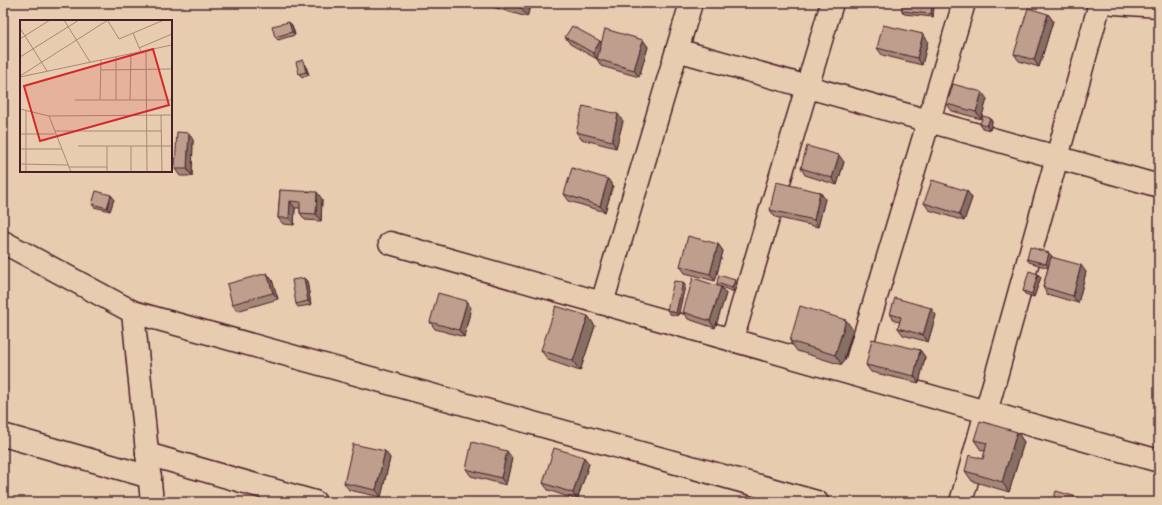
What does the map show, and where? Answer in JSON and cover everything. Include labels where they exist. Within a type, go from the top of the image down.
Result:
[{"type":"street","points":[[602,303],[692,3]]},
{"type":"street","points":[[732,340],[832,3]]},
{"type":"street","points":[[853,374],[964,3]]},
{"type":"street","points":[[961,502],[1100,3]]},
{"type":"street","points":[[1114,3],[1159,6]]},
{"type":"street","points":[[678,50],[1159,186]]},
{"type":"street","points":[[3,242],[133,312],[817,502]]},
{"type":"street","points":[[390,242],[1159,461]]},
{"type":"street","points":[[133,312],[152,502]]},
{"type":"street","points":[[3,435],[150,477]]},
{"type":"street","points":[[147,454],[315,502]]},
{"type":"building","points":[[507,3],[521,3],[520,7]]},
{"type":"building","points":[[902,3],[932,3],[931,14],[902,11]]},
{"type":"building","points":[[1028,8],[1048,14],[1034,60],[1014,54]]},
{"type":"building","points":[[289,22],[292,32],[275,37],[272,26]]},
{"type":"building","points":[[883,25],[923,34],[917,58],[877,48]]},
{"type":"building","points":[[572,26],[600,41],[593,53],[565,37]]},
{"type":"building","points":[[605,29],[643,40],[634,70],[597,59]]},
{"type":"building","points":[[303,60],[306,72],[299,74],[296,62]]},
{"type":"building","points":[[953,84],[982,92],[976,112],[947,104]]},
{"type":"building","points":[[583,106],[618,114],[612,141],[576,132]]},
{"type":"building","points":[[983,116],[990,118],[987,126],[980,124]]},
{"type":"building","points":[[177,132],[189,133],[187,169],[175,169]]},
{"type":"building","points":[[807,146],[839,155],[832,178],[801,168]]},
{"type":"building","points":[[572,168],[608,179],[600,206],[564,194]]},
{"type":"building","points":[[932,180],[967,191],[959,214],[924,203]]},
{"type":"building","points":[[776,182],[820,192],[814,220],[770,210]]},
{"type":"building","points":[[280,190],[317,192],[316,214],[300,213],[300,202],[290,201],[289,218],[278,218]]},
{"type":"building","points":[[96,191],[111,195],[107,208],[92,204]]},
{"type":"building","points":[[688,236],[718,244],[710,274],[680,266]]},
{"type":"building","points":[[1030,247],[1049,253],[1046,264],[1027,259]]},
{"type":"building","points":[[1051,257],[1081,265],[1073,296],[1043,287]]},
{"type":"building","points":[[1029,271],[1038,274],[1032,294],[1023,291]]},
{"type":"building","points":[[267,273],[273,293],[232,304],[227,284]]},
{"type":"building","points":[[719,275],[735,280],[732,288],[717,283]]},
{"type":"building","points":[[304,278],[308,301],[296,304],[292,280]]},
{"type":"building","points":[[693,278],[721,287],[710,321],[683,312]]},
{"type":"building","points":[[674,281],[683,282],[676,313],[667,310]]},
{"type":"building","points":[[438,293],[467,301],[459,330],[430,322]]},
{"type":"building","points":[[895,298],[931,308],[923,335],[898,328],[901,317],[890,314]]},
{"type":"building","points":[[556,306],[588,316],[573,361],[541,350]]},
{"type":"building","points":[[800,306],[846,320],[835,355],[790,341]]},
{"type":"building","points":[[872,339],[920,350],[914,376],[866,365]]},
{"type":"building","points":[[980,421],[1017,432],[1002,482],[965,471],[969,455],[983,459],[987,443],[974,440]]},
{"type":"building","points":[[472,442],[507,451],[501,478],[466,469]]},
{"type":"building","points":[[353,444],[385,451],[376,490],[344,483]]},
{"type":"building","points":[[554,448],[584,457],[573,493],[543,483]]},
{"type":"building","points":[[1056,491],[1087,500],[1086,502],[1053,502]]}]
